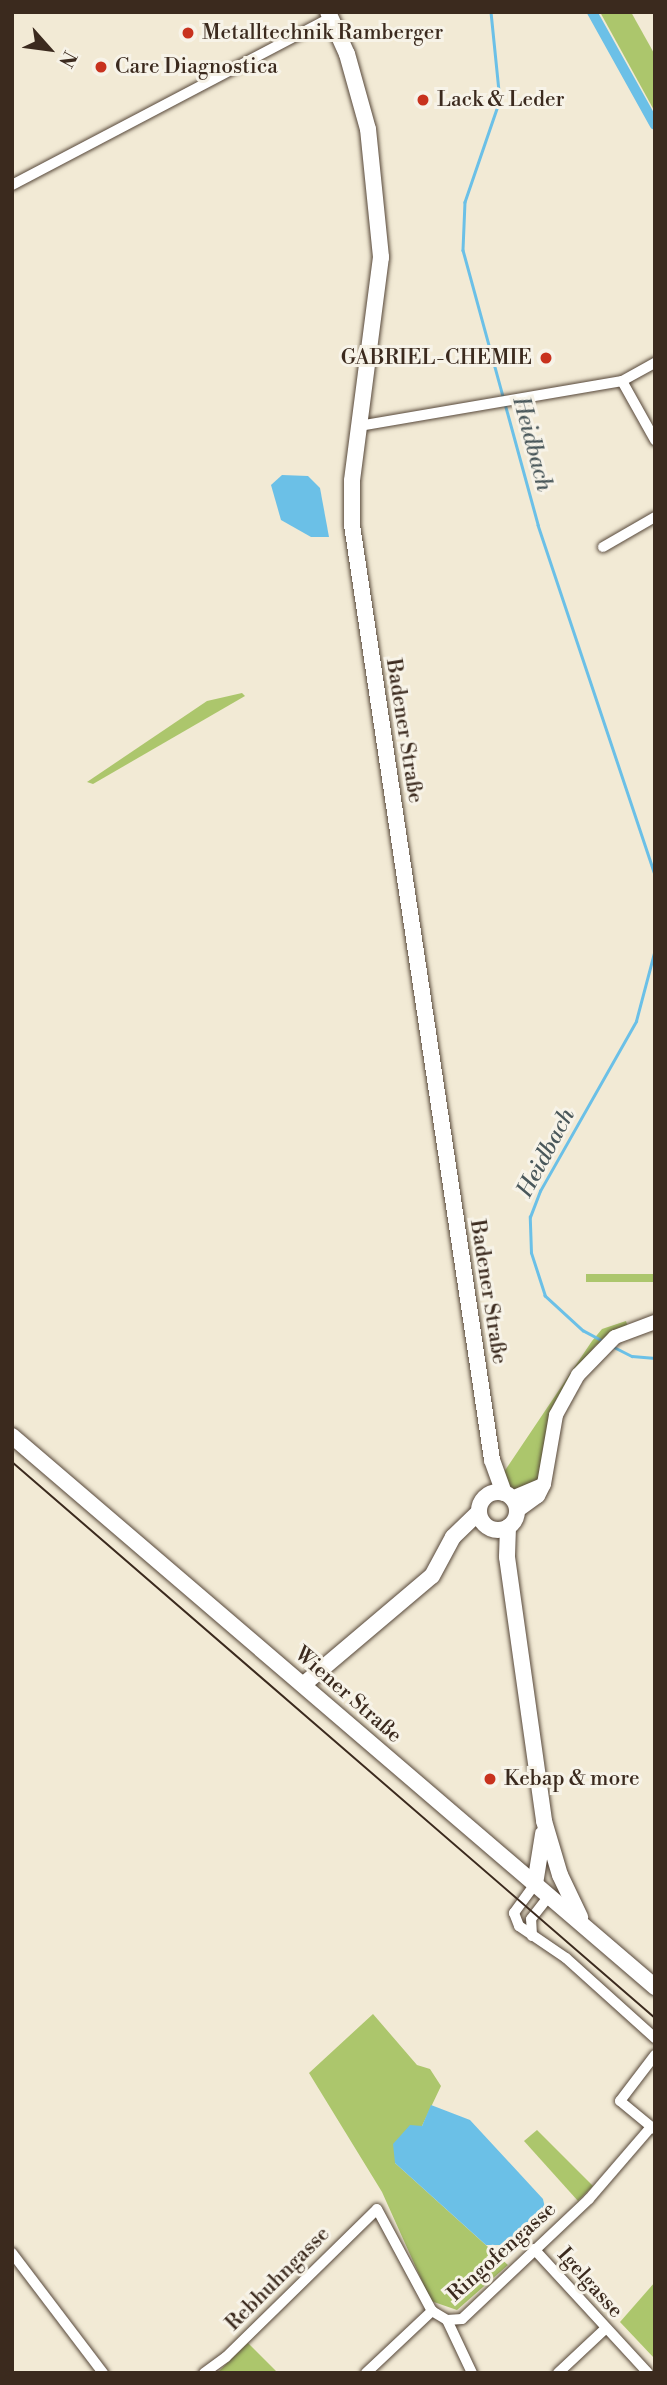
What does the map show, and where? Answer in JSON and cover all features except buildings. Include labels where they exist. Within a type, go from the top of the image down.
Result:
[{"type":"main road","name":"Badener Straße","points":[[330,15],[358,89],[377,192],[381,257],[359,426],[352,525],[492,1460],[505,1499]]},
{"type":"main road","name":"Wiener Straße","points":[[12,1436],[655,1987]]},
{"type":"main road","points":[[491,1523],[505,1499]]},
{"type":"main road","points":[[304,1684],[432,1576],[453,1537],[491,1523],[505,1499]]},
{"type":"main road","points":[[491,1523],[507,1557],[544,1821],[560,1875],[584,1926]]},
{"type":"main road","points":[[535,1884],[544,1821]]},
{"type":"street","points":[[12,185],[330,15]]},
{"type":"street","points":[[359,426],[622,381],[655,363]]},
{"type":"street","points":[[622,381],[655,440]]},
{"type":"street","points":[[603,547],[655,517]]},
{"type":"street","points":[[505,1499],[544,1484],[556,1415],[578,1376],[603,1346],[615,1337],[655,1322]]},
{"type":"street","points":[[535,1884],[514,1917],[531,1936],[566,1958],[655,2038]]},
{"type":"street","points":[[531,1936],[531,1919],[549,1896]]},
{"type":"street","points":[[653,2129],[620,2101],[655,2055]]},
{"type":"street","name":"Ringofengasse","points":[[366,2373],[432,2311],[447,2320],[461,2319],[589,2199],[653,2129]]},
{"type":"street","name":"Rebhuhngasse","points":[[204,2373],[226,2357],[377,2209],[432,2311]]},
{"type":"street","name":"Igelgasse","points":[[534,2249],[648,2373]]},
{"type":"street","points":[[12,2253],[103,2373]]},
{"type":"street","points":[[447,2320],[472,2373]]},
{"type":"street","points":[[558,2373],[605,2329]]},
{"type":"green space","points":[[600,12],[631,12],[655,55],[655,112]]},
{"type":"green space","points":[[242,693],[245,696],[93,784],[87,782],[207,701]]},
{"type":"green space","points":[[586,1274],[655,1274],[655,1282],[586,1282]]},
{"type":"green space","points":[[626,1321],[628,1327],[596,1345],[583,1361],[541,1475],[534,1484],[517,1491],[509,1486],[502,1475],[592,1341],[602,1329]]},
{"type":"green space","points":[[373,2014],[417,2065],[430,2069],[441,2086],[422,2126],[395,2163],[508,2265],[457,2310],[431,2301],[382,2192],[309,2073]]},
{"type":"green space","points":[[537,2130],[593,2186],[578,2201],[524,2141]]},
{"type":"green space","points":[[655,2282],[655,2358],[654,2358],[620,2322]]},
{"type":"green space","points":[[248,2343],[278,2373],[217,2373]]},
{"type":"water","points":[[282,475],[308,476],[320,488],[329,537],[311,537],[281,520],[271,485]]},
{"type":"water","points":[[431,2105],[470,2120],[543,2199],[545,2208],[505,2245],[486,2245],[395,2163],[393,2144],[410,2125],[422,2126]]},
{"type":"waterway","name":"Heidbach","points":[[491,12],[500,100],[465,202],[463,250],[538,525],[655,875]]},
{"type":"waterway","points":[[592,12],[655,125]]},
{"type":"waterway","name":"Heidbach","points":[[602,1341],[583,1331],[545,1296],[531,1253],[530,1217],[540,1191],[636,1021],[655,949]]},
{"type":"waterway","name":"Heidbach","points":[[614,1347],[632,1356],[655,1358]]},
{"type":"tram line","points":[[12,1462],[655,2018]]},
{"type":"place","name":"Metalltechnik Ramberger","points":[[188,33]]},
{"type":"place","name":"Care Diagnostica","points":[[101,67]]},
{"type":"place","name":"Lack & Leder","points":[[423,100]]},
{"type":"place","name":"GABRIEL-CHEMIE","points":[[546,358]]},
{"type":"place","name":"Kebap & more","points":[[490,1779]]}]
